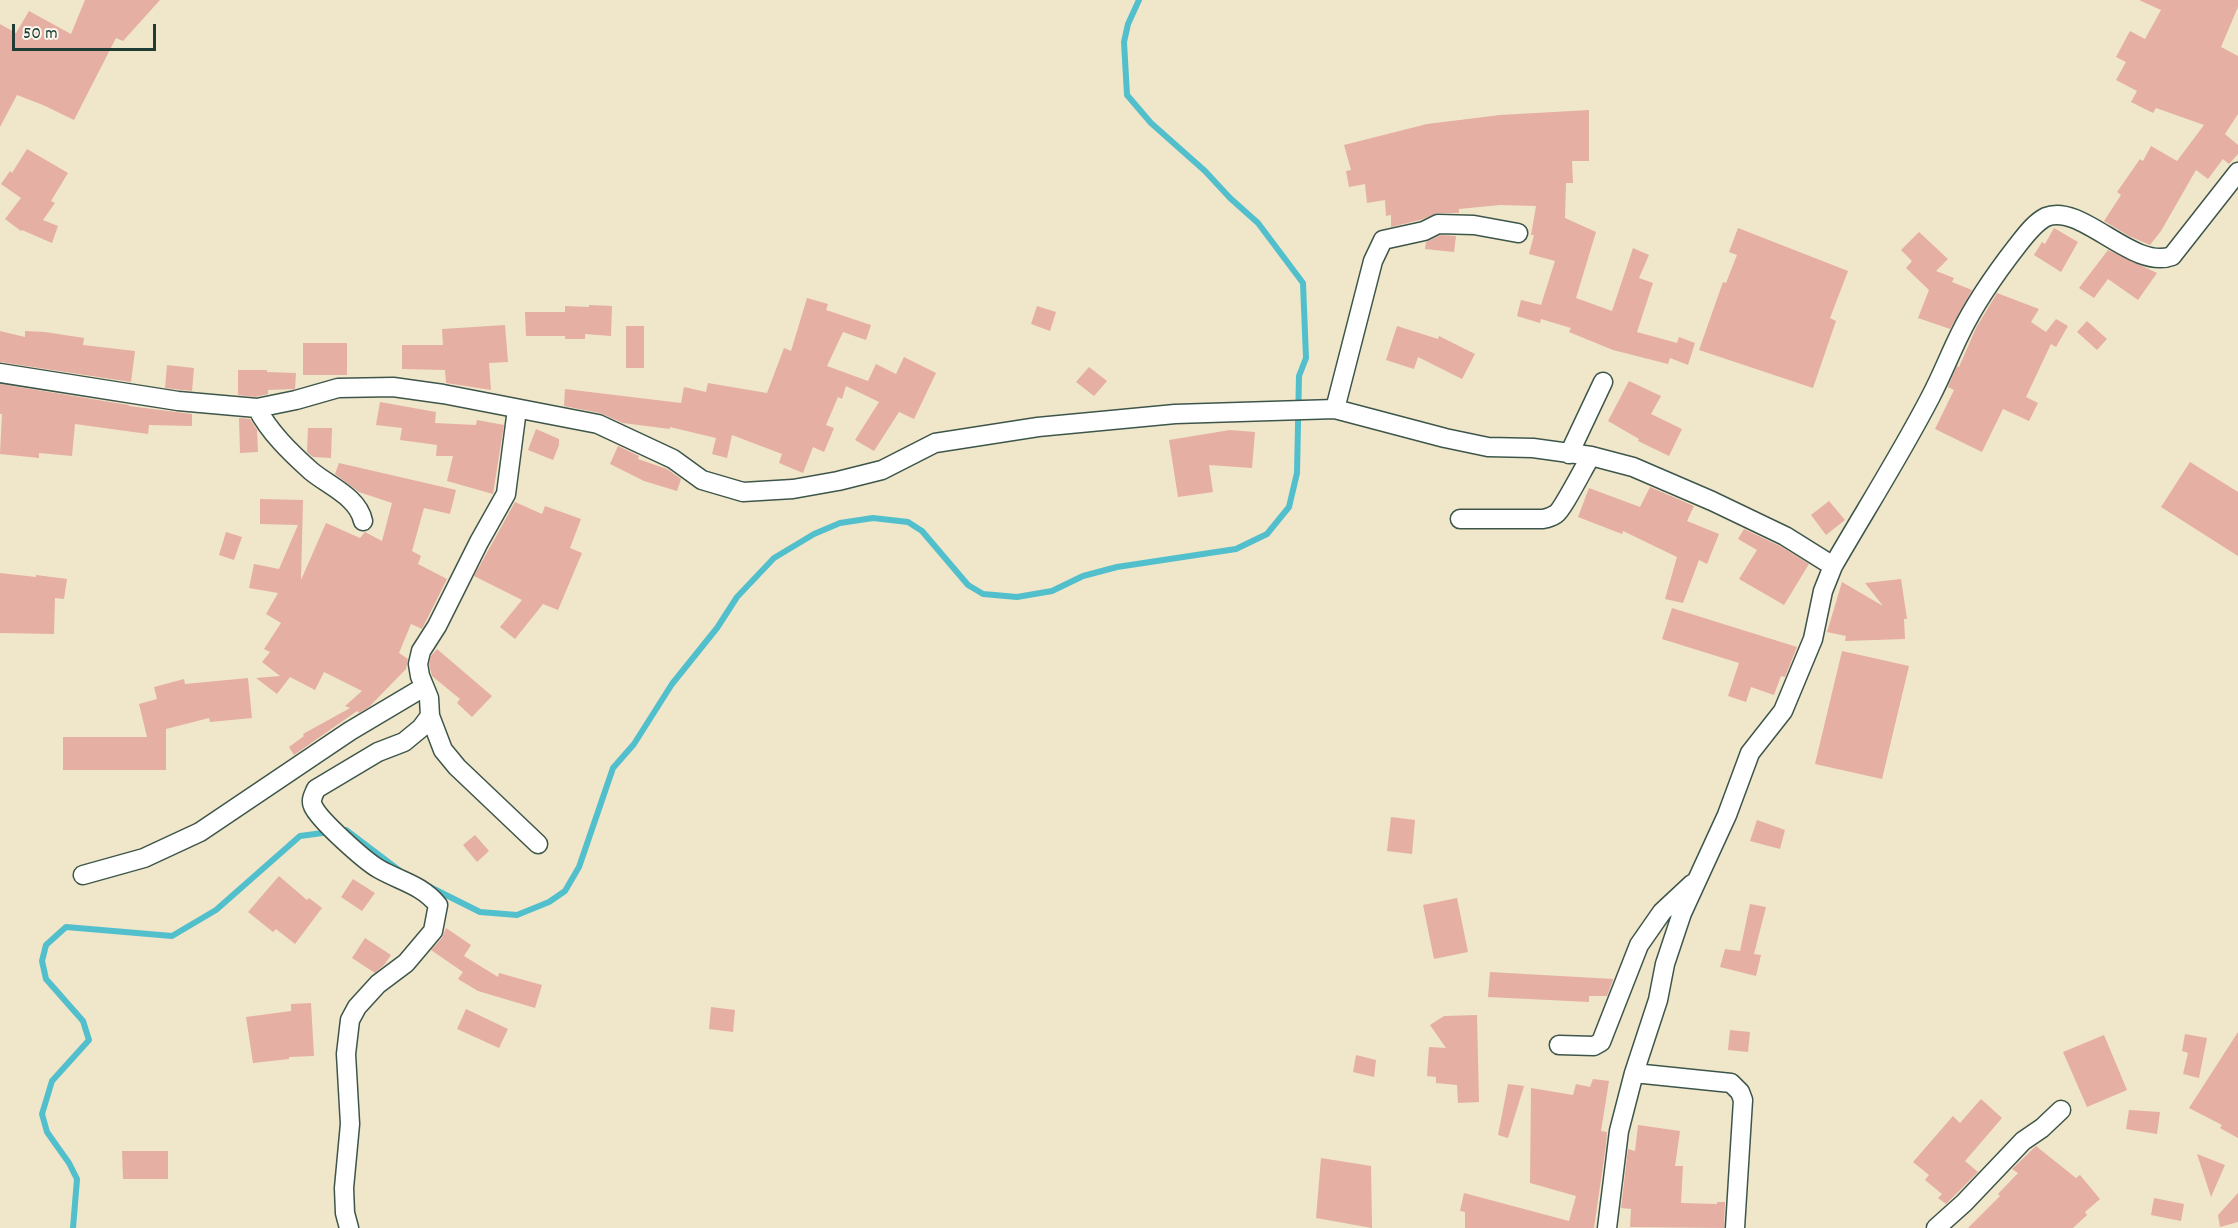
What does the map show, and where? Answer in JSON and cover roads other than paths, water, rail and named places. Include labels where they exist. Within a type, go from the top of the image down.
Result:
[{"type":"street","points":[[1607,1228],[1619,1131],[1634,1073],[1658,1000],[1665,964],[1682,913],[1727,814],[1750,753],[1783,711],[1813,639],[1823,591],[1833,566],[1931,396],[1961,331],[1998,270],[2036,224],[2047,217],[2056,215],[2074,219],[2135,251],[2156,259],[2164,259],[2172,256],[2238,172]]},
{"type":"street","points":[[1335,409],[1373,261],[1383,240],[1424,231],[1438,224],[1474,225],[1518,233]]},
{"type":"street","points":[[0,374],[187,402],[256,408],[338,388],[393,387],[443,394],[598,424],[673,459],[702,480],[743,492],[793,489],[838,481],[882,470],[935,443],[1038,428],[1175,414],[1335,409],[1488,447],[1533,448],[1590,456],[1633,467],[1785,536],[1833,566]]},
{"type":"street","points":[[1569,454],[1603,382]]},
{"type":"street","points":[[256,408],[269,429],[310,470],[357,506],[363,521]]},
{"type":"street","points":[[517,409],[506,494],[470,558],[437,626],[421,651],[418,664],[429,698],[430,716],[443,750],[457,767],[538,844]]},
{"type":"street","points":[[1460,519],[1543,519],[1556,514],[1563,507],[1590,456]]},
{"type":"street","points":[[83,875],[144,858],[201,832],[350,731],[424,687]]},
{"type":"street","points":[[349,1228],[345,1213],[344,1188],[350,1124],[346,1054],[350,1020],[357,1007],[378,984],[406,963],[433,931],[438,905],[428,893],[378,868],[343,841],[314,808],[312,797],[316,789],[378,752],[404,742],[421,728],[430,716]]},
{"type":"street","points":[[1559,1045],[1594,1046],[1601,1042],[1639,945],[1662,912],[1698,879]]},
{"type":"street","points":[[1634,1073],[1731,1083],[1740,1092],[1743,1100],[1736,1228]]},
{"type":"street","points":[[1936,1228],[1964,1203],[2023,1141],[2042,1128],[2061,1110]]},
{"type":"waterway","points":[[430,887],[480,912],[517,915],[549,902],[565,891],[579,867],[613,768],[634,744],[672,684],[717,628],[737,597],[774,558],[814,534],[840,523],[873,518],[908,522],[922,531],[968,585],[983,594],[1017,597],[1052,591],[1083,576],[1117,567],[1236,549],[1267,534],[1289,507],[1297,473],[1299,376],[1306,358],[1303,283],[1258,223],[1205,171],[1151,123],[1127,95],[1124,42],[1128,24],[1139,0]]},
{"type":"waterway","points":[[340,831],[346,830],[400,871]]},
{"type":"waterway","points":[[73,1228],[77,1179],[69,1163],[47,1132],[42,1114],[52,1081],[89,1040],[83,1021],[46,979],[42,961],[46,945],[66,927],[172,936],[216,910],[300,836],[330,832]]}]
